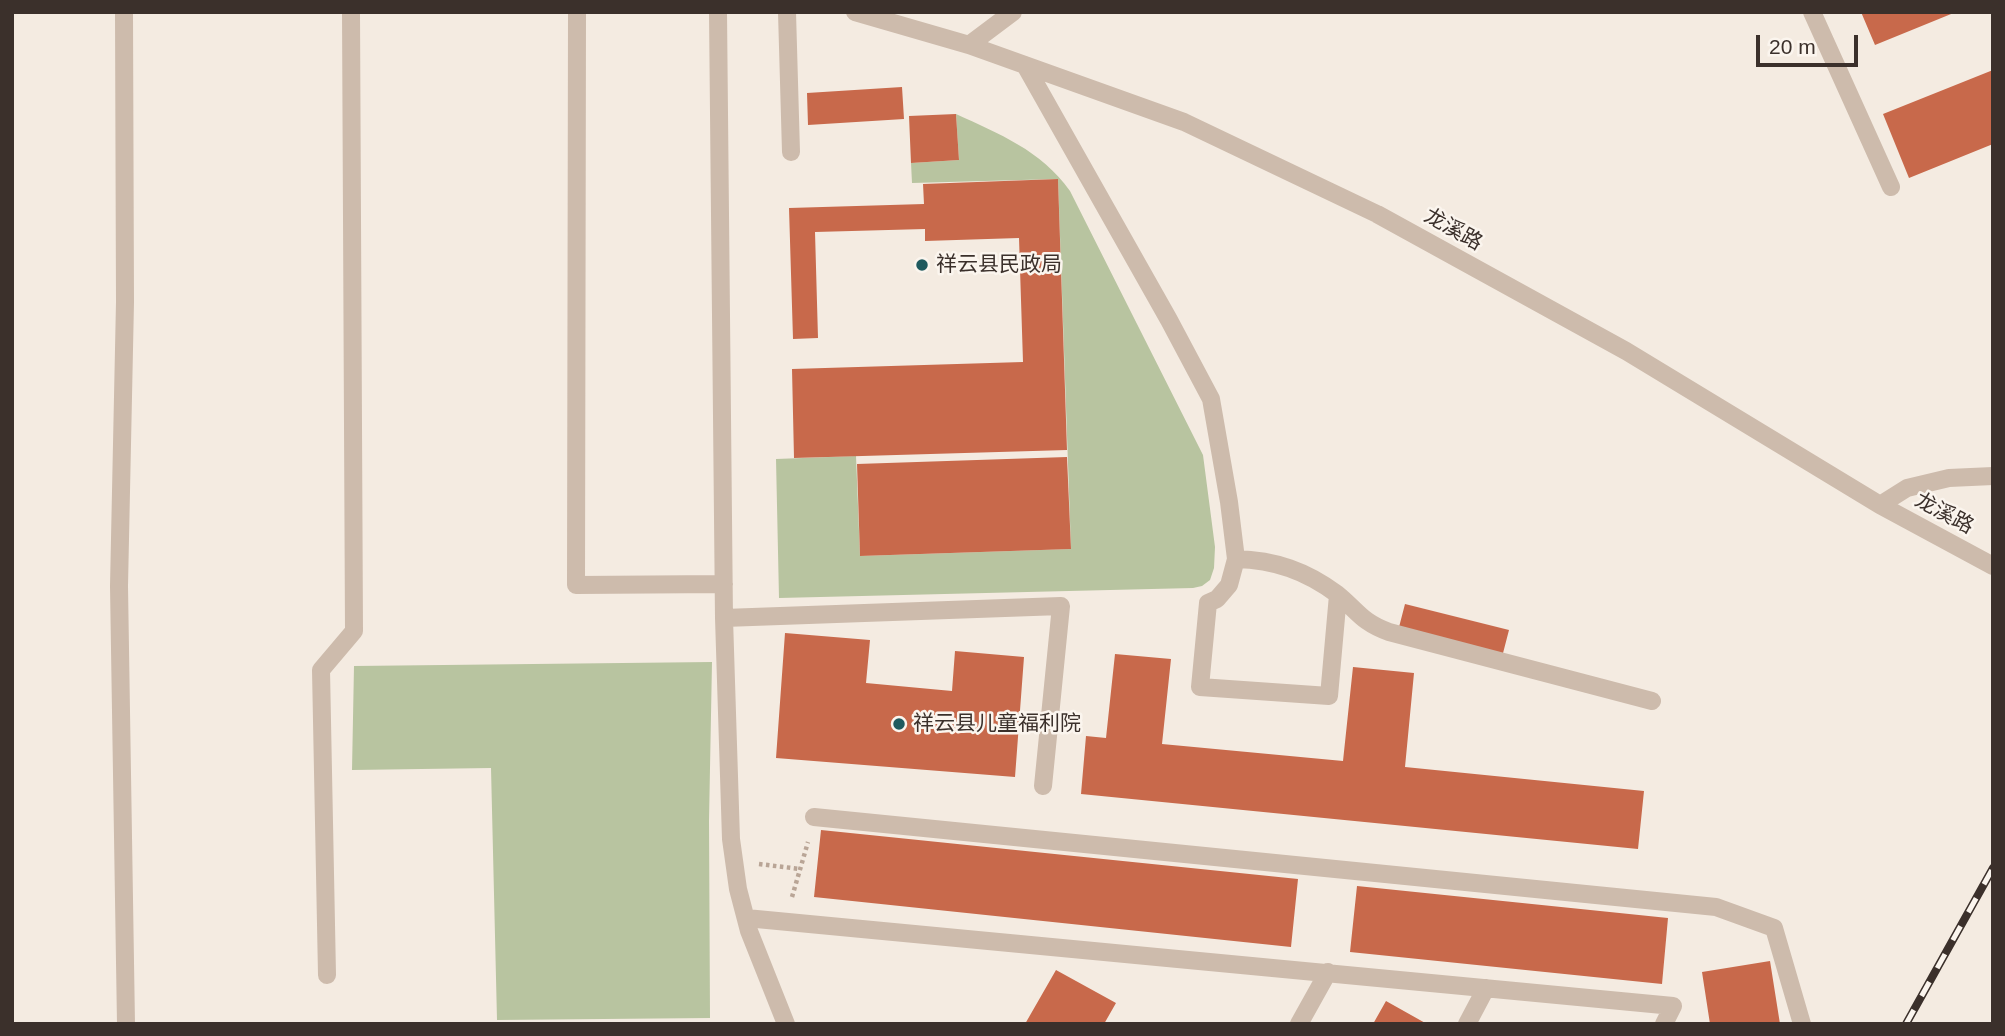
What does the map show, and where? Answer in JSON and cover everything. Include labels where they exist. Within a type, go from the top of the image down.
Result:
[{"type":"street","points":[[124,12],[125,302],[119,586],[125,1024]]},
{"type":"street","points":[[327,975],[321,670],[354,631],[351,12]]},
{"type":"street","points":[[577,12],[576,585],[724,584]]},
{"type":"street","points":[[718,12],[724,618],[731,839],[738,889],[746,918],[786,1024]]},
{"type":"street","points":[[787,12],[791,152]]},
{"type":"street","name":"龙溪路","points":[[855,12],[969,45],[1184,121],[1377,214],[1626,351],[1880,505],[1993,566]]},
{"type":"street","points":[[969,45],[1013,12]]},
{"type":"street","points":[[1812,12],[1891,187]]},
{"type":"street","points":[[1025,65],[1211,399],[1236,559],[1230,585],[1217,599],[1208,603],[1200,687],[1329,696],[1338,595]]},
{"type":"street","points":[[1880,505],[1907,488],[1949,478],[1993,475]]},
{"type":"street","points":[[1236,559],[1262,560],[1303,573],[1338,595],[1362,618],[1388,632],[1652,701]]},
{"type":"street","points":[[724,618],[1061,606],[1043,786]]},
{"type":"street","points":[[814,817],[1716,907],[1774,928],[1802,1024]]},
{"type":"street","points":[[746,918],[1674,1006],[1664,1024]]},
{"type":"street","points":[[1299,1024],[1328,972]]},
{"type":"street","points":[[1467,1024],[1486,988]]},
{"type":"path","points":[[786,922],[814,817]]},
{"type":"path","points":[[734,860],[800,869]]},
{"type":"green space","points":[[956,114],[1003,136],[1033,154],[1059,177],[1070,191],[1203,455],[1215,547],[1214,568],[1210,580],[1202,586],[779,598],[776,459],[856,456],[860,556],[1071,549],[1058,179],[912,183],[911,163],[959,160]]},
{"type":"green space","points":[[712,662],[709,821],[710,1018],[497,1020],[491,768],[352,770],[354,666]]},
{"type":"building","points":[[1861,12],[1956,12],[1875,45]]},
{"type":"building","points":[[1993,70],[1993,144],[1909,178],[1883,114]]},
{"type":"building","points":[[902,87],[904,119],[808,125],[807,93]]},
{"type":"building","points":[[956,114],[959,160],[911,163],[909,116]]},
{"type":"building","points":[[1058,179],[1067,450],[794,458],[792,369],[1023,362],[1019,238],[925,241],[925,229],[815,232],[818,338],[793,339],[789,208],[924,204],[923,184]]},
{"type":"building","points":[[1067,457],[1071,549],[860,556],[857,464]]},
{"type":"building","points":[[1405,604],[1509,630],[1502,657],[1398,631]]},
{"type":"building","name":"祥云县儿童福利院","points":[[785,633],[870,640],[866,683],[952,691],[955,651],[1024,657],[1015,777],[776,758]]},
{"type":"building","points":[[1115,654],[1171,659],[1162,744],[1343,761],[1353,667],[1414,673],[1405,767],[1644,791],[1638,849],[1081,794],[1086,736],[1106,738]]},
{"type":"building","points":[[821,830],[1298,879],[1291,947],[814,897]]},
{"type":"building","points":[[1357,886],[1668,918],[1662,984],[1350,952]]},
{"type":"building","points":[[1770,961],[1780,1024],[1710,1024],[1702,972]]},
{"type":"building","points":[[1056,970],[1116,1003],[1104,1024],[1025,1024]]},
{"type":"building","points":[[1386,1001],[1427,1024],[1373,1024]]},
{"type":"railway","points":[[1906,1024],[1993,868]]},
{"type":"place","name":"祥云县民政局","points":[[922,265]]},
{"type":"place","name":"祥云县儿童福利院","points":[[899,724]]}]
